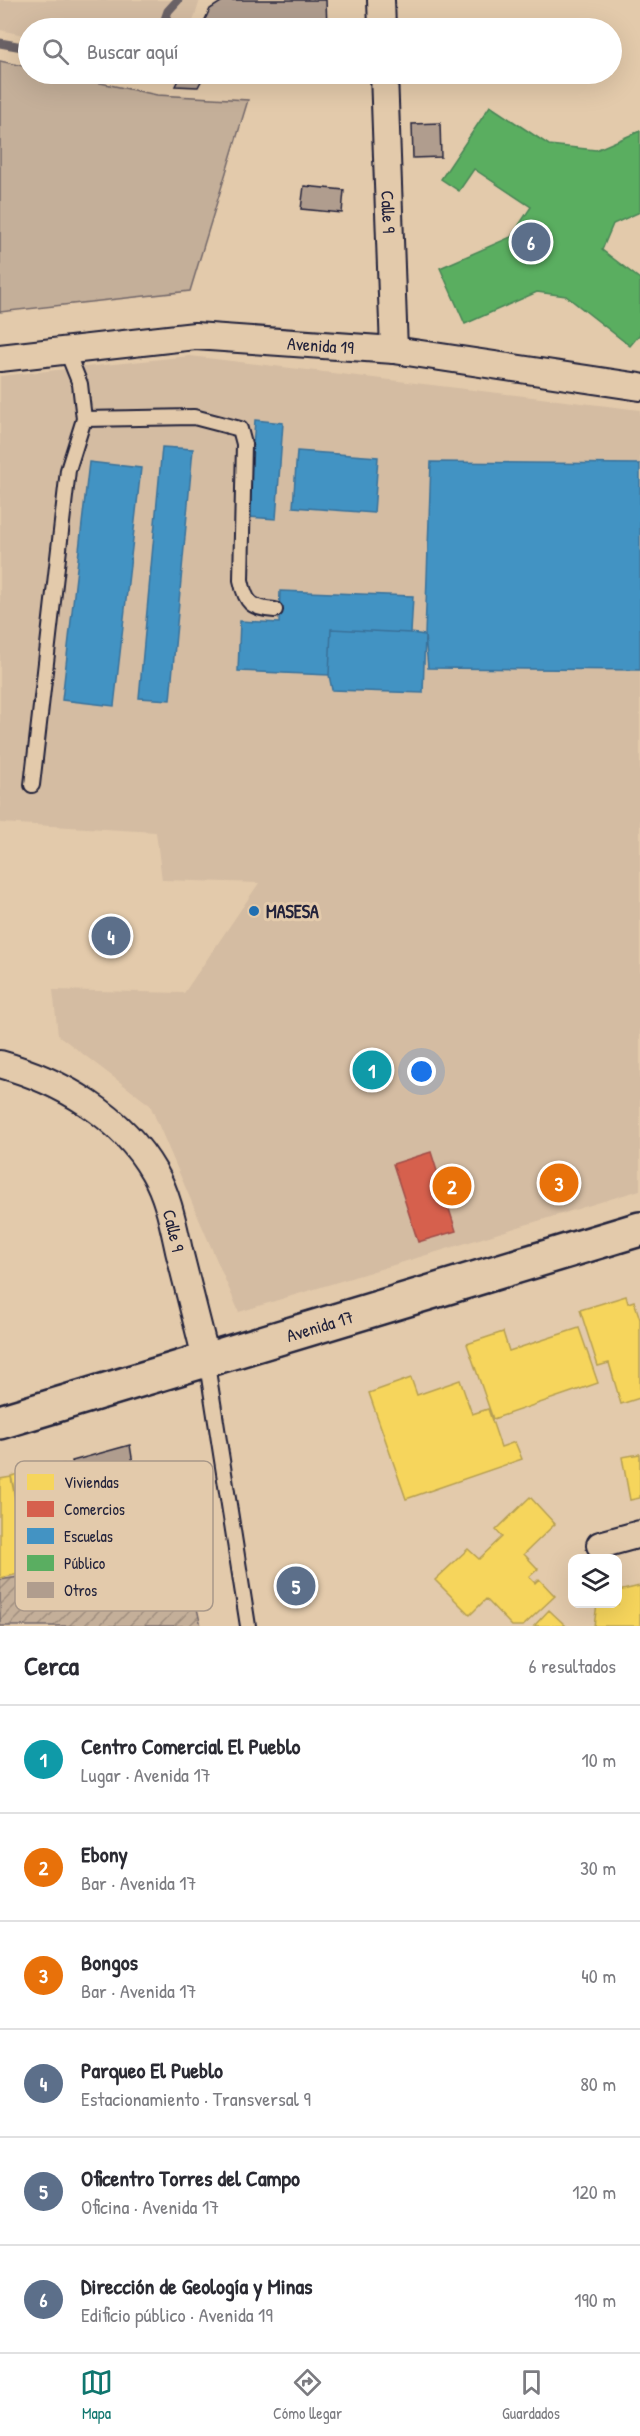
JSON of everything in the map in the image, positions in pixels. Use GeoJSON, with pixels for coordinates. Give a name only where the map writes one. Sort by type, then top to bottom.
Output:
{"type":"FeatureCollection","features":[{"type":"Feature","properties":{"kind":"main road","name":"Avenida 17"},"geometry":{"type":"LineString","coordinates":[[0,1422],[640,1229]]}},
{"type":"Feature","properties":{"kind":"street"},"geometry":{"type":"LineString","coordinates":[[381,0],[382,18]]}},
{"type":"Feature","properties":{"kind":"street","name":"Calle 9"},"geometry":{"type":"LineString","coordinates":[[384,84],[394,350]]}},
{"type":"Feature","properties":{"kind":"street","name":"Avenida 19"},"geometry":{"type":"LineString","coordinates":[[0,358],[195,336],[394,350],[640,387]]}},
{"type":"Feature","properties":{"kind":"street","name":"Calle 9"},"geometry":{"type":"LineString","coordinates":[[0,1064],[68,1090],[109,1118],[139,1150],[154,1173],[169,1207],[206,1358]]}},
{"type":"Feature","properties":{"kind":"street"},"geometry":{"type":"LineString","coordinates":[[600,1545],[640,1534]]}},
{"type":"Feature","properties":{"kind":"lane"},"geometry":{"type":"LineString","coordinates":[[32,785],[68,470],[84,419],[80,384],[66,350]]}},
{"type":"Feature","properties":{"kind":"lane"},"geometry":{"type":"LineString","coordinates":[[84,419],[195,417],[240,429],[244,444],[241,580],[244,597],[257,609],[275,610]]}},
{"type":"Feature","properties":{"kind":"lane"},"geometry":{"type":"LineString","coordinates":[[206,1358],[248,1626]]}},
{"type":"Feature","properties":{"kind":"shaded area"},"geometry":{"type":"Polygon","coordinates":[[[0,0],[200,0],[194,18],[18,18],[18,34],[0,30],[0,0]]]}},
{"type":"Feature","properties":{"kind":"shaded area"},"geometry":{"type":"Polygon","coordinates":[[[0,61],[18,65],[18,84],[105,84],[157,95],[248,100],[190,291],[0,312],[0,61]]]}},
{"type":"Feature","properties":{"kind":"shaded area"},"geometry":{"type":"Polygon","coordinates":[[[190,356],[640,410],[640,1190],[239,1312],[150,1105],[58,1035],[53,990],[184,993],[259,883],[162,880],[156,832],[0,823],[0,376],[190,356]]]}},
{"type":"Feature","properties":{"kind":"shaded area"},"geometry":{"type":"Polygon","coordinates":[[[15,1578],[15,1611],[198,1611],[201,1626],[0,1626],[0,1580],[15,1578]]]}},
{"type":"Feature","properties":{"kind":"building: Viviendas"},"geometry":{"type":"Polygon","coordinates":[[[626,1296],[628,1303],[634,1301],[640,1319],[640,1398],[621,1404],[609,1363],[598,1366],[580,1310],[626,1296]]]}},
{"type":"Feature","properties":{"kind":"building: Viviendas"},"geometry":{"type":"Polygon","coordinates":[[[579,1328],[598,1383],[493,1419],[467,1344],[503,1332],[509,1351],[579,1328]]]}},
{"type":"Feature","properties":{"kind":"building: Viviendas"},"geometry":{"type":"Polygon","coordinates":[[[411,1378],[417,1395],[460,1380],[472,1414],[488,1409],[501,1447],[515,1442],[522,1459],[406,1499],[369,1393],[411,1378]]]}},
{"type":"Feature","properties":{"kind":"building: Viviendas"},"geometry":{"type":"Polygon","coordinates":[[[640,1454],[640,1498],[630,1500],[622,1457],[640,1454]]]}},
{"type":"Feature","properties":{"kind":"building: Viviendas"},"geometry":{"type":"Polygon","coordinates":[[[15,1475],[15,1493],[11,1476],[15,1475]]]}},
{"type":"Feature","properties":{"kind":"building: Viviendas"},"geometry":{"type":"Polygon","coordinates":[[[11,1477],[15,1498],[15,1575],[0,1578],[0,1479],[11,1477]]]}},
{"type":"Feature","properties":{"kind":"building: Viviendas"},"geometry":{"type":"Polygon","coordinates":[[[530,1497],[555,1524],[524,1554],[538,1569],[529,1577],[535,1583],[539,1579],[555,1596],[523,1626],[512,1626],[486,1599],[470,1615],[435,1580],[468,1549],[479,1559],[502,1537],[496,1530],[530,1497]]]}},
{"type":"Feature","properties":{"kind":"building: Viviendas"},"geometry":{"type":"Polygon","coordinates":[[[640,1586],[640,1626],[594,1626],[596,1608],[622,1608],[622,1590],[640,1586]]]}},
{"type":"Feature","properties":{"kind":"building: Viviendas"},"geometry":{"type":"Polygon","coordinates":[[[549,1610],[566,1626],[534,1626],[549,1610]]]}},
{"type":"Feature","properties":{"kind":"building: Comercios"},"geometry":{"type":"Polygon","coordinates":[[[431,1152],[456,1231],[418,1242],[393,1164],[431,1152]]]}},
{"type":"Feature","properties":{"kind":"building: Escuelas"},"geometry":{"type":"Polygon","coordinates":[[[255,420],[283,423],[276,519],[248,517],[255,420]]]}},
{"type":"Feature","properties":{"kind":"building: Escuelas"},"geometry":{"type":"Polygon","coordinates":[[[162,447],[193,449],[170,700],[139,698],[162,447]]]}},
{"type":"Feature","properties":{"kind":"building: Escuelas"},"geometry":{"type":"Polygon","coordinates":[[[297,451],[378,457],[374,513],[293,507],[297,451]]]}},
{"type":"Feature","properties":{"kind":"building: Escuelas"},"geometry":{"type":"Polygon","coordinates":[[[89,462],[141,468],[114,706],[62,700],[89,462]]]}},
{"type":"Feature","properties":{"kind":"building: Escuelas"},"geometry":{"type":"Polygon","coordinates":[[[431,462],[640,464],[640,670],[428,668],[425,635],[431,462]]]}},
{"type":"Feature","properties":{"kind":"building: Escuelas"},"geometry":{"type":"Polygon","coordinates":[[[280,591],[413,596],[411,633],[331,629],[329,675],[238,671],[240,621],[279,623],[280,591]]]}},
{"type":"Feature","properties":{"kind":"building: Escuelas"},"geometry":{"type":"Polygon","coordinates":[[[331,629],[425,635],[423,693],[332,690],[329,675],[331,629]]]}},
{"type":"Feature","properties":{"kind":"building: Público"},"geometry":{"type":"Polygon","coordinates":[[[490,106],[549,145],[596,150],[640,131],[640,212],[613,224],[602,250],[640,279],[640,334],[630,346],[566,296],[537,292],[465,324],[440,268],[511,237],[531,207],[474,169],[459,191],[441,179],[490,106]]]}},
{"type":"Feature","properties":{"kind":"building: Otros"},"geometry":{"type":"Polygon","coordinates":[[[224,0],[326,0],[327,18],[206,18],[210,9],[224,0]]]}},
{"type":"Feature","properties":{"kind":"building: Otros"},"geometry":{"type":"Polygon","coordinates":[[[176,84],[200,84],[198,87],[175,86],[176,84]]]}},
{"type":"Feature","properties":{"kind":"building: Otros"},"geometry":{"type":"Polygon","coordinates":[[[440,123],[441,157],[413,158],[412,124],[440,123]]]}},
{"type":"Feature","properties":{"kind":"building: Otros"},"geometry":{"type":"Polygon","coordinates":[[[304,186],[344,190],[342,213],[301,209],[304,186]]]}},
{"type":"Feature","properties":{"kind":"building: Otros"},"geometry":{"type":"Polygon","coordinates":[[[130,1445],[133,1461],[72,1461],[130,1445]]]}},
{"type":"Feature","properties":{"kind":"waterway"},"geometry":{"type":"LineString","coordinates":[[166,18],[168,11],[178,0]]}},
{"type":"Feature","properties":{"kind":"waterway"},"geometry":{"type":"LineString","coordinates":[[0,43],[18,46]]}},
{"type":"Feature","properties":{"kind":"place","name":"Dirección de Geología y Minas"},"geometry":{"type":"Point","coordinates":[531,242]}},
{"type":"Feature","properties":{"kind":"place","name":"MASESA"},"geometry":{"type":"Point","coordinates":[254,911]}},
{"type":"Feature","properties":{"kind":"place","name":"Parqueo El Pueblo"},"geometry":{"type":"Point","coordinates":[111,936]}},
{"type":"Feature","properties":{"kind":"place","name":"Centro Comercial El Pueblo"},"geometry":{"type":"Point","coordinates":[372,1070]}},
{"type":"Feature","properties":{"kind":"place","name":"Bongos"},"geometry":{"type":"Point","coordinates":[559,1183]}},
{"type":"Feature","properties":{"kind":"place","name":"Ebony"},"geometry":{"type":"Point","coordinates":[452,1186]}},
{"type":"Feature","properties":{"kind":"place","name":"Oficentro Torres del Campo"},"geometry":{"type":"Point","coordinates":[296,1586]}}]}
